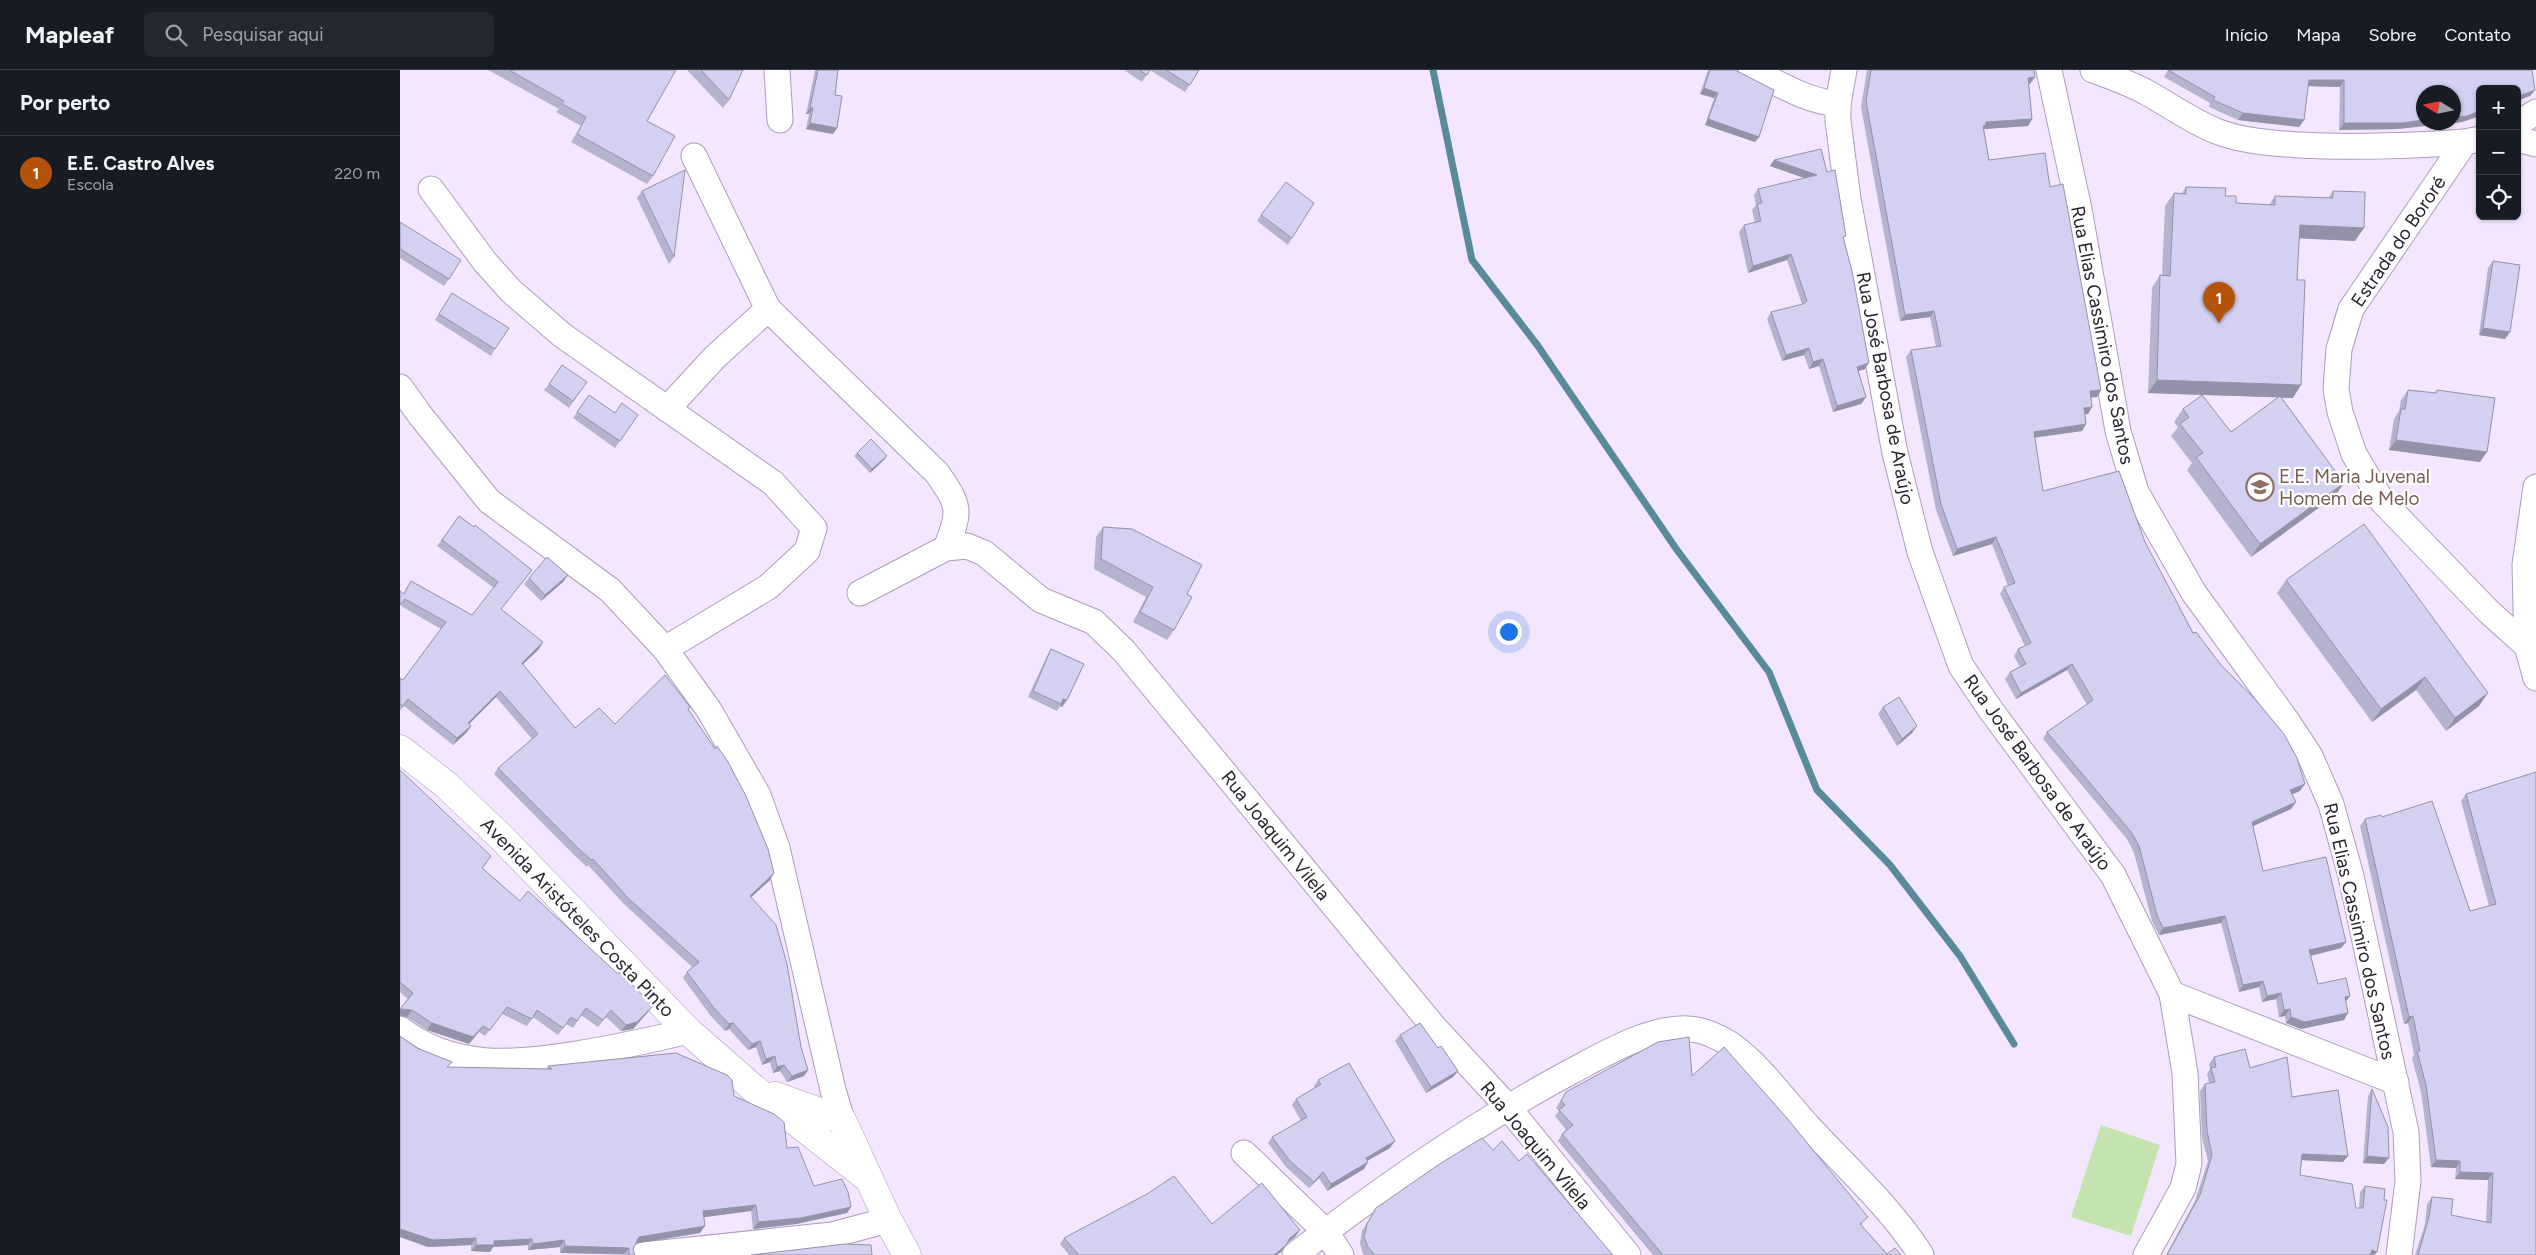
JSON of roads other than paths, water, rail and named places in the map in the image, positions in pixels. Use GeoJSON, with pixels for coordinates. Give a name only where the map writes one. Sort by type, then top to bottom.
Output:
{"type":"FeatureCollection","features":[{"type":"Feature","properties":{"kind":"main road","name":"Avenida Aristóteles Costa Pinto"},"geometry":{"type":"LineString","coordinates":[[400,749],[445,784],[496,832],[688,1031],[753,1088],[869,1179]]}},
{"type":"Feature","properties":{"kind":"main road","name":"Avenida Aristóteles Costa Pinto"},"geometry":{"type":"LineString","coordinates":[[753,1088],[842,1120]]}},
{"type":"Feature","properties":{"kind":"main road"},"geometry":{"type":"LineString","coordinates":[[842,1120],[888,1220],[907,1255]]}},
{"type":"Feature","properties":{"kind":"street"},"geometry":{"type":"LineString","coordinates":[[777,70],[780,120]]}},
{"type":"Feature","properties":{"kind":"street"},"geometry":{"type":"LineString","coordinates":[[1751,70],[1804,96],[1821,102],[1838,104]]}},
{"type":"Feature","properties":{"kind":"street","name":"Rua José Barbosa de Araújo"},"geometry":{"type":"LineString","coordinates":[[1844,70],[1838,104],[1840,146],[1848,199],[1896,453],[1920,552],[1961,666],[2004,729],[2112,875],[2172,994],[2185,1073],[2189,1164],[2183,1188],[2146,1255]]}},
{"type":"Feature","properties":{"kind":"street","name":"Rua Elias Cassimiro dos Santos"},"geometry":{"type":"LineString","coordinates":[[2049,70],[2079,209],[2118,431],[2136,492],[2194,593],[2288,721],[2320,775],[2331,804],[2351,876],[2406,1132],[2408,1181],[2399,1255]]}},
{"type":"Feature","properties":{"kind":"street"},"geometry":{"type":"LineString","coordinates":[[2093,70],[2136,87],[2199,124],[2235,137],[2263,142],[2374,147],[2472,140]]}},
{"type":"Feature","properties":{"kind":"street"},"geometry":{"type":"LineString","coordinates":[[2521,121],[2536,112]]}},
{"type":"Feature","properties":{"kind":"street","name":"Estrada do Bororé"},"geometry":{"type":"LineString","coordinates":[[2472,140],[2352,309],[2339,349],[2336,388],[2340,412],[2354,454],[2382,500],[2488,611],[2527,646]]}},
{"type":"Feature","properties":{"kind":"street"},"geometry":{"type":"LineString","coordinates":[[2521,140],[2536,144]]}},
{"type":"Feature","properties":{"kind":"street"},"geometry":{"type":"LineString","coordinates":[[694,156],[768,308],[937,473],[953,496],[957,521],[946,548]]}},
{"type":"Feature","properties":{"kind":"street"},"geometry":{"type":"LineString","coordinates":[[431,189],[485,262],[511,291],[562,335],[773,483],[814,528],[807,551],[768,587],[665,649]]}},
{"type":"Feature","properties":{"kind":"street"},"geometry":{"type":"LineString","coordinates":[[667,409],[715,357],[768,308]]}},
{"type":"Feature","properties":{"kind":"street"},"geometry":{"type":"LineString","coordinates":[[400,387],[489,501],[610,590],[665,649],[708,710],[758,796],[777,848],[833,1090],[842,1120]]}},
{"type":"Feature","properties":{"kind":"street"},"geometry":{"type":"LineString","coordinates":[[2536,487],[2525,565],[2527,646],[2536,678]]}},
{"type":"Feature","properties":{"kind":"street","name":"Rua Joaquim Vilela"},"geometry":{"type":"LineString","coordinates":[[860,594],[946,548],[967,546],[984,553],[1041,600],[1094,622],[1110,636],[1150,681],[1434,1027],[1506,1106],[1628,1255]]}},
{"type":"Feature","properties":{"kind":"street"},"geometry":{"type":"LineString","coordinates":[[2172,994],[2396,1082]]}},
{"type":"Feature","properties":{"kind":"street"},"geometry":{"type":"LineString","coordinates":[[1296,1255],[1417,1165],[1506,1106],[1588,1063],[1662,1030],[1678,1028],[1698,1030],[1715,1036],[1731,1045],[1759,1072],[1887,1212],[1921,1255]]}},
{"type":"Feature","properties":{"kind":"street"},"geometry":{"type":"LineString","coordinates":[[400,1030],[425,1046],[438,1051],[477,1061],[497,1063],[531,1061],[630,1046],[688,1031]]}},
{"type":"Feature","properties":{"kind":"street"},"geometry":{"type":"LineString","coordinates":[[1244,1154],[1326,1232],[1341,1255]]}},
{"type":"Feature","properties":{"kind":"street"},"geometry":{"type":"LineString","coordinates":[[643,1255],[832,1235],[888,1220]]}},
{"type":"Feature","properties":{"kind":"waterway"},"geometry":{"type":"LineString","coordinates":[[1433,70],[1472,260],[1538,346],[1677,550],[1769,672],[1817,790],[1890,865],[1960,956],[2014,1044]]}},
{"type":"Feature","properties":{"kind":"place","name":"E.E. Castro Alves"},"geometry":{"type":"Point","coordinates":[2219,323]}},
{"type":"Feature","properties":{"kind":"place","name":"E.E. Maria Juvenal Homem de Melo"},"geometry":{"type":"Point","coordinates":[2260,487]}}]}
